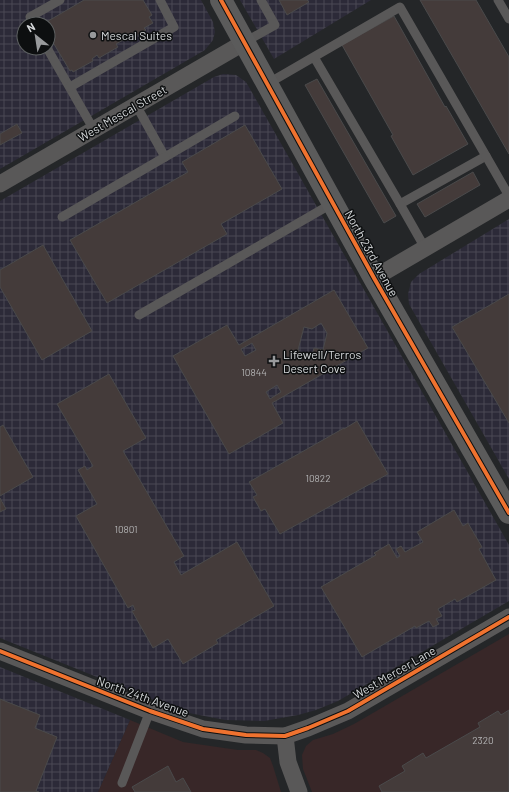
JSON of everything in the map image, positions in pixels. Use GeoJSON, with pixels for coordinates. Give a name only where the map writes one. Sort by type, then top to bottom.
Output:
{"type":"FeatureCollection","features":[{"type":"Feature","properties":{"kind":"street","name":"North 23rd Avenue"},"geometry":{"type":"LineString","coordinates":[[221,0],[374,278],[509,513]]}},
{"type":"Feature","properties":{"kind":"street","name":"West Mescal Street"},"geometry":{"type":"LineString","coordinates":[[0,184],[244,42]]}},
{"type":"Feature","properties":{"kind":"street"},"geometry":{"type":"LineString","coordinates":[[374,278],[509,197]]}},
{"type":"Feature","properties":{"kind":"street","name":"West Mercer Lane"},"geometry":{"type":"LineString","coordinates":[[285,736],[308,728],[348,710],[509,617]]}},
{"type":"Feature","properties":{"kind":"street","name":"North 24th Avenue"},"geometry":{"type":"LineString","coordinates":[[0,651],[150,711],[203,729],[246,735],[285,736]]}},
{"type":"Feature","properties":{"kind":"street"},"geometry":{"type":"LineString","coordinates":[[285,736],[288,762],[299,792]]}},
{"type":"Feature","properties":{"kind":"lane"},"geometry":{"type":"LineString","coordinates":[[32,16],[60,0]]}},
{"type":"Feature","properties":{"kind":"lane"},"geometry":{"type":"LineString","coordinates":[[70,87],[174,27],[160,0]]}},
{"type":"Feature","properties":{"kind":"lane"},"geometry":{"type":"LineString","coordinates":[[244,42],[275,25],[261,0]]}},
{"type":"Feature","properties":{"kind":"lane"},"geometry":{"type":"LineString","coordinates":[[498,0],[509,19]]}},
{"type":"Feature","properties":{"kind":"lane"},"geometry":{"type":"LineString","coordinates":[[268,84],[400,7],[509,197]]}},
{"type":"Feature","properties":{"kind":"lane"},"geometry":{"type":"LineString","coordinates":[[52,56],[94,130]]}},
{"type":"Feature","properties":{"kind":"lane"},"geometry":{"type":"LineString","coordinates":[[314,57],[425,248]]}},
{"type":"Feature","properties":{"kind":"lane"},"geometry":{"type":"LineString","coordinates":[[136,105],[164,157]]}},
{"type":"Feature","properties":{"kind":"lane"},"geometry":{"type":"LineString","coordinates":[[62,218],[235,116]]}},
{"type":"Feature","properties":{"kind":"lane"},"geometry":{"type":"LineString","coordinates":[[400,204],[486,156]]}},
{"type":"Feature","properties":{"kind":"lane"},"geometry":{"type":"LineString","coordinates":[[139,315],[333,203]]}},
{"type":"Feature","properties":{"kind":"lane"},"geometry":{"type":"LineString","coordinates":[[122,783],[150,711]]}},
{"type":"Feature","properties":{"kind":"shaded area"},"geometry":{"type":"Polygon","coordinates":[[[0,0],[201,0],[213,22],[215,32],[213,40],[205,50],[0,169],[0,0]]]}},
{"type":"Feature","properties":{"kind":"shaded area"},"geometry":{"type":"Polygon","coordinates":[[[240,0],[371,0],[274,59],[240,0]]]}},
{"type":"Feature","properties":{"kind":"shaded area"},"geometry":{"type":"Polygon","coordinates":[[[223,74],[236,75],[246,82],[509,545],[509,601],[338,701],[316,710],[298,715],[264,721],[225,720],[184,712],[0,638],[0,201],[214,77],[223,74]]]}},
{"type":"Feature","properties":{"kind":"shaded area"},"geometry":{"type":"Polygon","coordinates":[[[509,219],[509,479],[409,304],[408,294],[411,282],[419,274],[509,219]]]}},
{"type":"Feature","properties":{"kind":"shaded area"},"geometry":{"type":"Polygon","coordinates":[[[509,634],[509,792],[312,792],[303,769],[302,755],[306,746],[313,740],[333,734],[354,724],[509,634]]]}},
{"type":"Feature","properties":{"kind":"shaded area"},"geometry":{"type":"Polygon","coordinates":[[[0,667],[130,720],[98,792],[0,792],[0,667]]]}},
{"type":"Feature","properties":{"kind":"shaded area"},"geometry":{"type":"Polygon","coordinates":[[[130,720],[183,742],[238,750],[256,750],[263,753],[270,758],[281,792],[98,792],[130,720]]]}},
{"type":"Feature","properties":{"kind":"building","name":"Mescal Suites"},"geometry":{"type":"Polygon","coordinates":[[[84,0],[143,0],[152,15],[149,17],[153,23],[144,28],[146,30],[131,39],[130,36],[116,44],[118,47],[99,58],[97,55],[92,59],[93,61],[73,72],[72,70],[70,71],[56,47],[56,16],[84,0]]]}},
{"type":"Feature","properties":{"kind":"building"},"geometry":{"type":"Polygon","coordinates":[[[279,0],[307,0],[309,2],[287,15],[279,0]]]}},
{"type":"Feature","properties":{"kind":"building"},"geometry":{"type":"Polygon","coordinates":[[[420,0],[476,0],[509,57],[509,154],[420,0]]]}},
{"type":"Feature","properties":{"kind":"building"},"geometry":{"type":"Polygon","coordinates":[[[394,16],[445,107],[446,106],[468,144],[413,175],[391,136],[393,135],[342,45],[394,16]]]}},
{"type":"Feature","properties":{"kind":"building"},"geometry":{"type":"Polygon","coordinates":[[[317,79],[396,216],[384,223],[305,85],[317,79]]]}},
{"type":"Feature","properties":{"kind":"building"},"geometry":{"type":"Polygon","coordinates":[[[17,124],[22,133],[0,145],[0,134],[17,124]]]}},
{"type":"Feature","properties":{"kind":"building"},"geometry":{"type":"Polygon","coordinates":[[[245,125],[282,189],[221,224],[227,234],[107,303],[70,240],[188,172],[182,162],[245,125]]]}},
{"type":"Feature","properties":{"kind":"building"},"geometry":{"type":"Polygon","coordinates":[[[473,172],[480,185],[425,217],[417,204],[473,172]]]}},
{"type":"Feature","properties":{"kind":"building"},"geometry":{"type":"Polygon","coordinates":[[[43,245],[92,331],[42,360],[0,287],[0,270],[43,245]]]}},
{"type":"Feature","properties":{"kind":"building"},"geometry":{"type":"Polygon","coordinates":[[[334,290],[368,348],[272,403],[283,423],[229,454],[173,356],[227,325],[239,345],[334,290]],[[321,323],[312,329],[304,327],[298,350],[299,354],[308,356],[307,359],[311,360],[314,348],[323,350],[327,333],[321,323]],[[252,343],[241,349],[245,356],[256,350],[252,343]],[[277,385],[266,392],[270,399],[281,392],[277,385]]]}},
{"type":"Feature","properties":{"kind":"building"},"geometry":{"type":"Polygon","coordinates":[[[509,294],[509,423],[452,327],[509,294]]]}},
{"type":"Feature","properties":{"kind":"building"},"geometry":{"type":"Polygon","coordinates":[[[109,374],[146,438],[123,451],[184,556],[174,562],[181,575],[237,542],[274,606],[216,640],[218,643],[183,664],[168,639],[153,648],[132,611],[135,610],[133,605],[128,608],[76,516],[97,504],[78,470],[85,466],[87,470],[93,466],[57,404],[109,374]]]}},
{"type":"Feature","properties":{"kind":"building"},"geometry":{"type":"Polygon","coordinates":[[[357,421],[388,474],[280,534],[265,509],[261,511],[253,497],[257,495],[249,482],[357,421]]]}},
{"type":"Feature","properties":{"kind":"building"},"geometry":{"type":"Polygon","coordinates":[[[3,425],[33,477],[0,496],[0,427],[3,425]]]}},
{"type":"Feature","properties":{"kind":"building"},"geometry":{"type":"Polygon","coordinates":[[[0,498],[6,509],[0,512],[0,498]]]}},
{"type":"Feature","properties":{"kind":"building"},"geometry":{"type":"Polygon","coordinates":[[[454,510],[463,526],[468,523],[482,547],[479,549],[496,580],[457,602],[455,599],[438,609],[442,616],[436,619],[439,624],[433,627],[429,621],[416,628],[415,626],[362,657],[321,587],[376,555],[374,553],[389,544],[397,558],[400,556],[396,549],[401,546],[405,552],[423,542],[417,532],[454,510]]]}},
{"type":"Feature","properties":{"kind":"building"},"geometry":{"type":"Polygon","coordinates":[[[0,699],[40,715],[35,728],[57,737],[36,791],[39,792],[0,792],[0,699]]]}},
{"type":"Feature","properties":{"kind":"building"},"geometry":{"type":"Polygon","coordinates":[[[509,710],[509,792],[382,792],[379,786],[405,771],[402,766],[423,753],[426,758],[480,727],[478,723],[498,711],[501,715],[509,710]]]}},
{"type":"Feature","properties":{"kind":"building"},"geometry":{"type":"Polygon","coordinates":[[[168,766],[176,782],[183,778],[191,792],[135,792],[132,787],[168,766]]]}},
{"type":"Feature","properties":{"kind":"cycle path"},"geometry":{"type":"LineString","coordinates":[[221,0],[374,278],[509,513]]}},
{"type":"Feature","properties":{"kind":"cycle path"},"geometry":{"type":"LineString","coordinates":[[0,651],[150,711],[203,729],[246,735],[285,736],[348,711],[509,617]]}},
{"type":"Feature","properties":{"kind":"place","name":"Mescal Suites"},"geometry":{"type":"Point","coordinates":[93,35]}},
{"type":"Feature","properties":{"kind":"place","name":"Lifewell/Terros Desert Cove"},"geometry":{"type":"Point","coordinates":[274,361]}}]}
